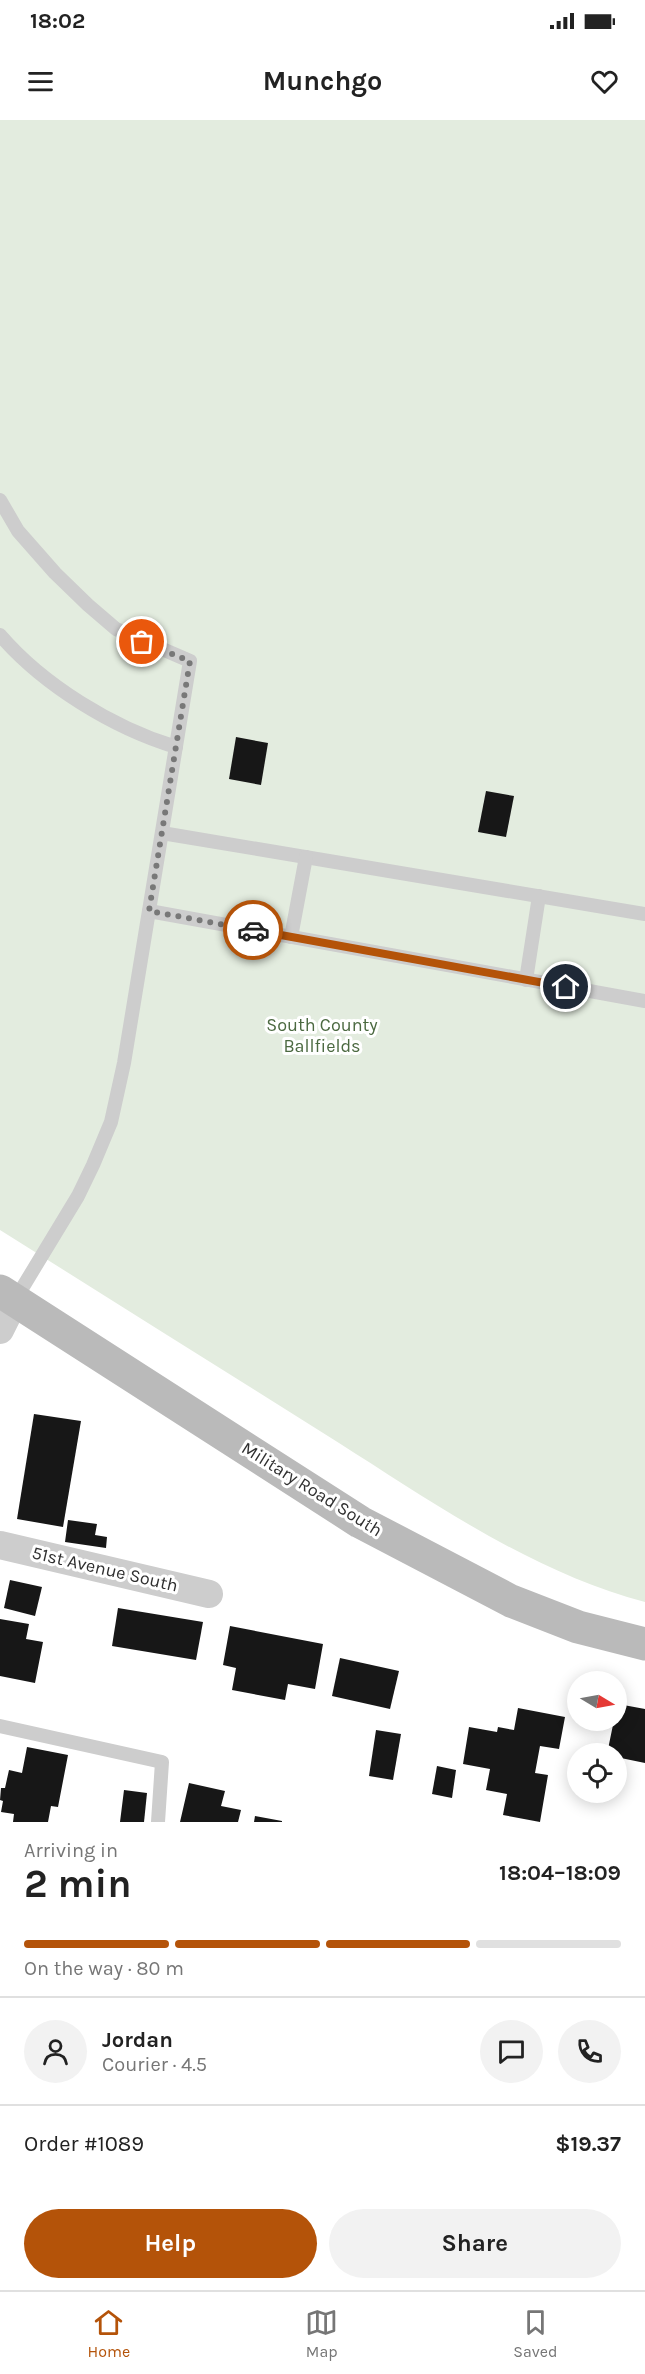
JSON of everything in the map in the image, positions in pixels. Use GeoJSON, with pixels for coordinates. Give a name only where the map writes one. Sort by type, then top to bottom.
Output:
{"type":"FeatureCollection","features":[{"type":"Feature","properties":{"kind":"main road","name":"Military Road South"},"geometry":{"type":"LineString","coordinates":[[8,1296],[360,1522],[459,1576],[511,1601],[578,1627],[645,1644]]}},
{"type":"Feature","properties":{"kind":"street"},"geometry":{"type":"LineString","coordinates":[[0,1330],[8,1296]]}},
{"type":"Feature","properties":{"kind":"street","name":"51st Avenue South"},"geometry":{"type":"LineString","coordinates":[[0,1545],[209,1594]]}},
{"type":"Feature","properties":{"kind":"lane"},"geometry":{"type":"LineString","coordinates":[[0,500],[4,518],[55,573],[116,629],[190,661],[124,1063],[111,1122],[78,1196],[8,1296]]}},
{"type":"Feature","properties":{"kind":"lane"},"geometry":{"type":"LineString","coordinates":[[0,635],[37,670],[119,726],[176,747]]}},
{"type":"Feature","properties":{"kind":"lane"},"geometry":{"type":"LineString","coordinates":[[162,833],[645,914]]}},
{"type":"Feature","properties":{"kind":"lane"},"geometry":{"type":"LineString","coordinates":[[291,937],[306,857]]}},
{"type":"Feature","properties":{"kind":"lane"},"geometry":{"type":"LineString","coordinates":[[526,980],[539,896]]}},
{"type":"Feature","properties":{"kind":"lane"},"geometry":{"type":"LineString","coordinates":[[149,911],[645,1001]]}},
{"type":"Feature","properties":{"kind":"lane"},"geometry":{"type":"LineString","coordinates":[[0,1726],[162,1762],[158,1822]]}},
{"type":"Feature","properties":{"kind":"green space","name":"South County Ballfields"},"geometry":{"type":"Polygon","coordinates":[[[0,120],[645,120],[645,1602],[564,1574],[486,1534],[412,1490],[0,1230],[0,120]]]}},
{"type":"Feature","properties":{"kind":"building"},"geometry":{"type":"Polygon","coordinates":[[[236,737],[268,743],[261,785],[229,779],[236,737]]]}},
{"type":"Feature","properties":{"kind":"building"},"geometry":{"type":"Polygon","coordinates":[[[486,791],[514,796],[506,837],[478,832],[486,791]]]}},
{"type":"Feature","properties":{"kind":"building"},"geometry":{"type":"Polygon","coordinates":[[[34,1414],[81,1421],[63,1527],[17,1519],[34,1414]]]}},
{"type":"Feature","properties":{"kind":"building"},"geometry":{"type":"Polygon","coordinates":[[[68,1520],[97,1524],[95,1535],[107,1537],[106,1548],[65,1542],[68,1520]]]}},
{"type":"Feature","properties":{"kind":"building"},"geometry":{"type":"Polygon","coordinates":[[[10,1580],[42,1587],[35,1616],[4,1608],[10,1580]]]}},
{"type":"Feature","properties":{"kind":"building"},"geometry":{"type":"Polygon","coordinates":[[[118,1608],[203,1622],[196,1660],[112,1646],[118,1608]]]}},
{"type":"Feature","properties":{"kind":"building"},"geometry":{"type":"Polygon","coordinates":[[[0,1619],[29,1624],[26,1639],[43,1642],[35,1683],[0,1676],[0,1619]]]}},
{"type":"Feature","properties":{"kind":"building"},"geometry":{"type":"Polygon","coordinates":[[[230,1626],[323,1644],[315,1689],[288,1684],[285,1700],[232,1690],[236,1668],[223,1665],[230,1626]]]}},
{"type":"Feature","properties":{"kind":"building"},"geometry":{"type":"Polygon","coordinates":[[[340,1658],[399,1671],[390,1709],[332,1696],[340,1658]]]}},
{"type":"Feature","properties":{"kind":"building"},"geometry":{"type":"Polygon","coordinates":[[[627,1706],[645,1709],[645,1763],[627,1759],[627,1743],[609,1743],[612,1731],[627,1731],[627,1706]]]}},
{"type":"Feature","properties":{"kind":"building"},"geometry":{"type":"Polygon","coordinates":[[[518,1708],[565,1717],[559,1749],[540,1746],[535,1773],[548,1775],[540,1822],[503,1815],[507,1794],[486,1790],[490,1769],[463,1764],[469,1727],[497,1732],[498,1727],[514,1730],[518,1708]]]}},
{"type":"Feature","properties":{"kind":"building"},"geometry":{"type":"Polygon","coordinates":[[[376,1730],[401,1734],[393,1780],[369,1776],[376,1730]]]}},
{"type":"Feature","properties":{"kind":"building"},"geometry":{"type":"Polygon","coordinates":[[[27,1747],[68,1755],[58,1807],[51,1806],[48,1822],[13,1822],[14,1814],[1,1812],[3,1801],[0,1800],[1,1788],[5,1788],[9,1770],[22,1773],[27,1747]]]}},
{"type":"Feature","properties":{"kind":"building"},"geometry":{"type":"Polygon","coordinates":[[[437,1766],[456,1770],[452,1798],[432,1794],[437,1766]]]}},
{"type":"Feature","properties":{"kind":"building"},"geometry":{"type":"Polygon","coordinates":[[[189,1783],[225,1791],[221,1806],[241,1810],[238,1822],[180,1822],[189,1783]]]}},
{"type":"Feature","properties":{"kind":"building"},"geometry":{"type":"Polygon","coordinates":[[[124,1790],[147,1793],[144,1822],[120,1822],[124,1790]]]}},
{"type":"Feature","properties":{"kind":"building"},"geometry":{"type":"Polygon","coordinates":[[[255,1816],[282,1821],[282,1822],[254,1822],[255,1816]]]}},
{"type":"Feature","properties":{"kind":"way so far"},"geometry":{"type":"LineString","coordinates":[[142,642],[190,661],[149,911],[253,930]]}},
{"type":"Feature","properties":{"kind":"route"},"geometry":{"type":"LineString","coordinates":[[253,930],[566,987]]}}]}
